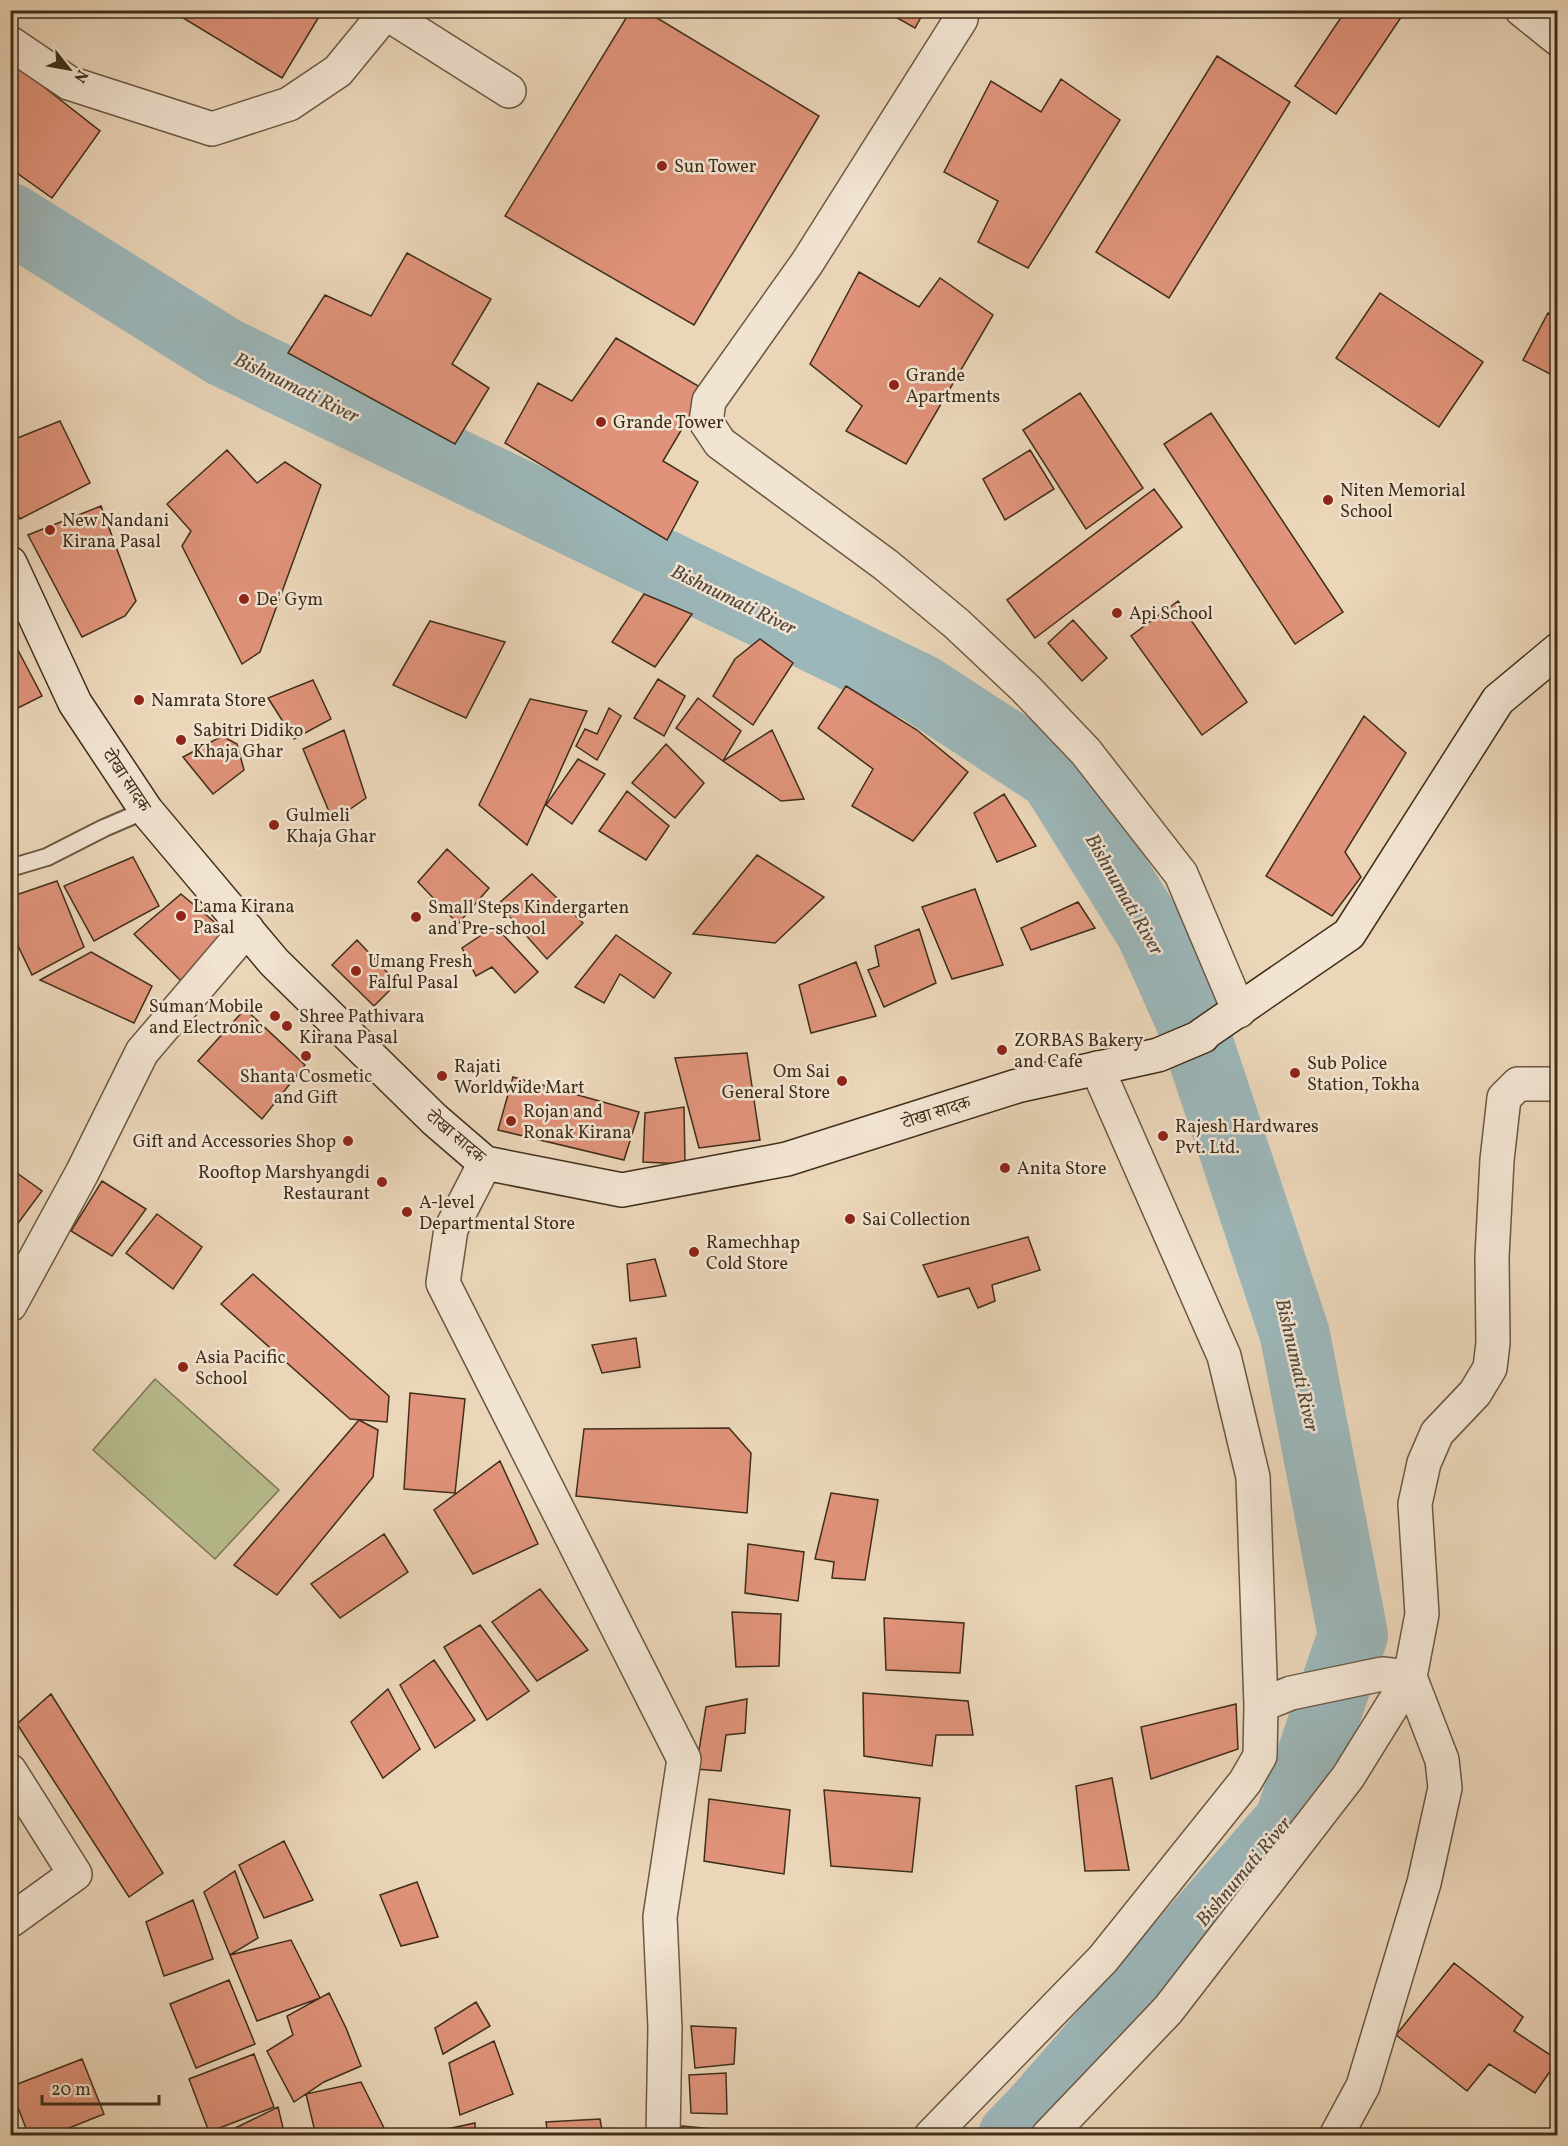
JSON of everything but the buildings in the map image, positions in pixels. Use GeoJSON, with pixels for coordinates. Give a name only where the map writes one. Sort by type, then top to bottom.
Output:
{"type":"FeatureCollection","features":[{"type":"Feature","properties":{"kind":"street"},"geometry":{"type":"LineString","coordinates":[[1522,10],[1557,39]]}},
{"type":"Feature","properties":{"kind":"street"},"geometry":{"type":"LineString","coordinates":[[10,43],[69,83],[212,129],[289,104],[338,71],[387,12],[509,91]]}},
{"type":"Feature","properties":{"kind":"street"},"geometry":{"type":"LineString","coordinates":[[961,19],[807,262],[709,401],[706,422],[720,442],[886,565],[957,624],[1026,689],[1086,752],[1181,874],[1239,1011]]}},
{"type":"Feature","properties":{"kind":"street","name":"टोखा सादक"},"geometry":{"type":"LineString","coordinates":[[10,563],[75,703],[146,810],[274,962],[434,1119],[485,1163],[622,1190],[787,1159],[1017,1086],[1158,1055],[1203,1036],[1349,934],[1498,700],[1557,650]]}},
{"type":"Feature","properties":{"kind":"street"},"geometry":{"type":"LineString","coordinates":[[10,1305],[82,1173],[142,1052],[247,928]]}},
{"type":"Feature","properties":{"kind":"street"},"geometry":{"type":"LineString","coordinates":[[931,2136],[1103,1959],[1245,1782],[1260,1756],[1253,1477],[1224,1356],[1097,1068]]}},
{"type":"Feature","properties":{"kind":"street"},"geometry":{"type":"LineString","coordinates":[[1048,2136],[1168,2010],[1348,1777],[1422,1614],[1415,1504],[1424,1462],[1437,1433],[1475,1393],[1490,1368],[1493,1343],[1492,1257],[1497,1160],[1504,1098],[1518,1084],[1557,1083]]}},
{"type":"Feature","properties":{"kind":"street"},"geometry":{"type":"LineString","coordinates":[[485,1163],[451,1229],[443,1283],[684,1759],[660,1917],[665,2028],[663,2136]]}},
{"type":"Feature","properties":{"kind":"street"},"geometry":{"type":"LineString","coordinates":[[1260,1705],[1292,1693],[1396,1675]]}},
{"type":"Feature","properties":{"kind":"street"},"geometry":{"type":"LineString","coordinates":[[1336,2136],[1363,2085],[1425,1883],[1445,1788],[1442,1760],[1396,1675]]}},
{"type":"Feature","properties":{"kind":"street"},"geometry":{"type":"LineString","coordinates":[[10,1771],[75,1874],[10,1921]]}},
{"type":"Feature","properties":{"kind":"lane"},"geometry":{"type":"LineString","coordinates":[[10,868],[47,857],[146,810]]}},
{"type":"Feature","properties":{"kind":"green space"},"geometry":{"type":"Polygon","coordinates":[[[155,1379],[279,1490],[215,1559],[93,1450],[155,1379]]]}},
{"type":"Feature","properties":{"kind":"waterway","name":"Bishnumati River"},"geometry":{"type":"LineString","coordinates":[[10,218],[224,352],[921,689],[1054,776],[1151,932],[1192,1024],[1295,1335],[1353,1635],[1289,1822],[1013,2136]]}},
{"type":"Feature","properties":{"kind":"place","name":"Sun Tower"},"geometry":{"type":"Point","coordinates":[662,166]}},
{"type":"Feature","properties":{"kind":"place","name":"Grande Apartments"},"geometry":{"type":"Point","coordinates":[894,385]}},
{"type":"Feature","properties":{"kind":"place","name":"Grande Tower"},"geometry":{"type":"Point","coordinates":[601,422]}},
{"type":"Feature","properties":{"kind":"place","name":"Niten Memorial School"},"geometry":{"type":"Point","coordinates":[1328,500]}},
{"type":"Feature","properties":{"kind":"place","name":"New Nandani Kirana Pasal"},"geometry":{"type":"Point","coordinates":[50,530]}},
{"type":"Feature","properties":{"kind":"place","name":"De' Gym"},"geometry":{"type":"Point","coordinates":[244,599]}},
{"type":"Feature","properties":{"kind":"place","name":"Api School"},"geometry":{"type":"Point","coordinates":[1117,613]}},
{"type":"Feature","properties":{"kind":"place","name":"Namrata Store"},"geometry":{"type":"Point","coordinates":[139,700]}},
{"type":"Feature","properties":{"kind":"place","name":"Sabitri Didiko Khaja Ghar"},"geometry":{"type":"Point","coordinates":[181,740]}},
{"type":"Feature","properties":{"kind":"place","name":"Gulmeli Khaja Ghar"},"geometry":{"type":"Point","coordinates":[274,825]}},
{"type":"Feature","properties":{"kind":"place","name":"Lama Kirana Pasal"},"geometry":{"type":"Point","coordinates":[181,916]}},
{"type":"Feature","properties":{"kind":"place","name":"Small Steps Kindergarten and Pre-school"},"geometry":{"type":"Point","coordinates":[416,917]}},
{"type":"Feature","properties":{"kind":"place","name":"Umang Fresh Falful Pasal"},"geometry":{"type":"Point","coordinates":[356,971]}},
{"type":"Feature","properties":{"kind":"place","name":"Suman Mobile and Electronic"},"geometry":{"type":"Point","coordinates":[275,1016]}},
{"type":"Feature","properties":{"kind":"place","name":"Shree Pathivara Kirana Pasal"},"geometry":{"type":"Point","coordinates":[287,1026]}},
{"type":"Feature","properties":{"kind":"place","name":"ZORBAS Bakery and Cafe"},"geometry":{"type":"Point","coordinates":[1002,1050]}},
{"type":"Feature","properties":{"kind":"place","name":"Shanta Cosmetic and Gift"},"geometry":{"type":"Point","coordinates":[306,1056]}},
{"type":"Feature","properties":{"kind":"place","name":"Sub Police Station, Tokha"},"geometry":{"type":"Point","coordinates":[1295,1073]}},
{"type":"Feature","properties":{"kind":"place","name":"Rajati Worldwide Mart"},"geometry":{"type":"Point","coordinates":[442,1076]}},
{"type":"Feature","properties":{"kind":"place","name":"Om Sai General Store"},"geometry":{"type":"Point","coordinates":[842,1081]}},
{"type":"Feature","properties":{"kind":"place","name":"Rojan and Ronak Kirana"},"geometry":{"type":"Point","coordinates":[511,1121]}},
{"type":"Feature","properties":{"kind":"place","name":"Rajesh Hardwares Pvt. Ltd."},"geometry":{"type":"Point","coordinates":[1163,1136]}},
{"type":"Feature","properties":{"kind":"place","name":"Gift and Accessories Shop"},"geometry":{"type":"Point","coordinates":[348,1141]}},
{"type":"Feature","properties":{"kind":"place","name":"Anita Store"},"geometry":{"type":"Point","coordinates":[1005,1168]}},
{"type":"Feature","properties":{"kind":"place","name":"Rooftop Marshyangdi Restaurant"},"geometry":{"type":"Point","coordinates":[382,1182]}},
{"type":"Feature","properties":{"kind":"place","name":"A-level Departmental Store"},"geometry":{"type":"Point","coordinates":[407,1212]}},
{"type":"Feature","properties":{"kind":"place","name":"Sai Collection"},"geometry":{"type":"Point","coordinates":[850,1219]}},
{"type":"Feature","properties":{"kind":"place","name":"Ramechhap Cold Store"},"geometry":{"type":"Point","coordinates":[694,1252]}},
{"type":"Feature","properties":{"kind":"place","name":"Asia Pacific School"},"geometry":{"type":"Point","coordinates":[183,1367]}}]}
